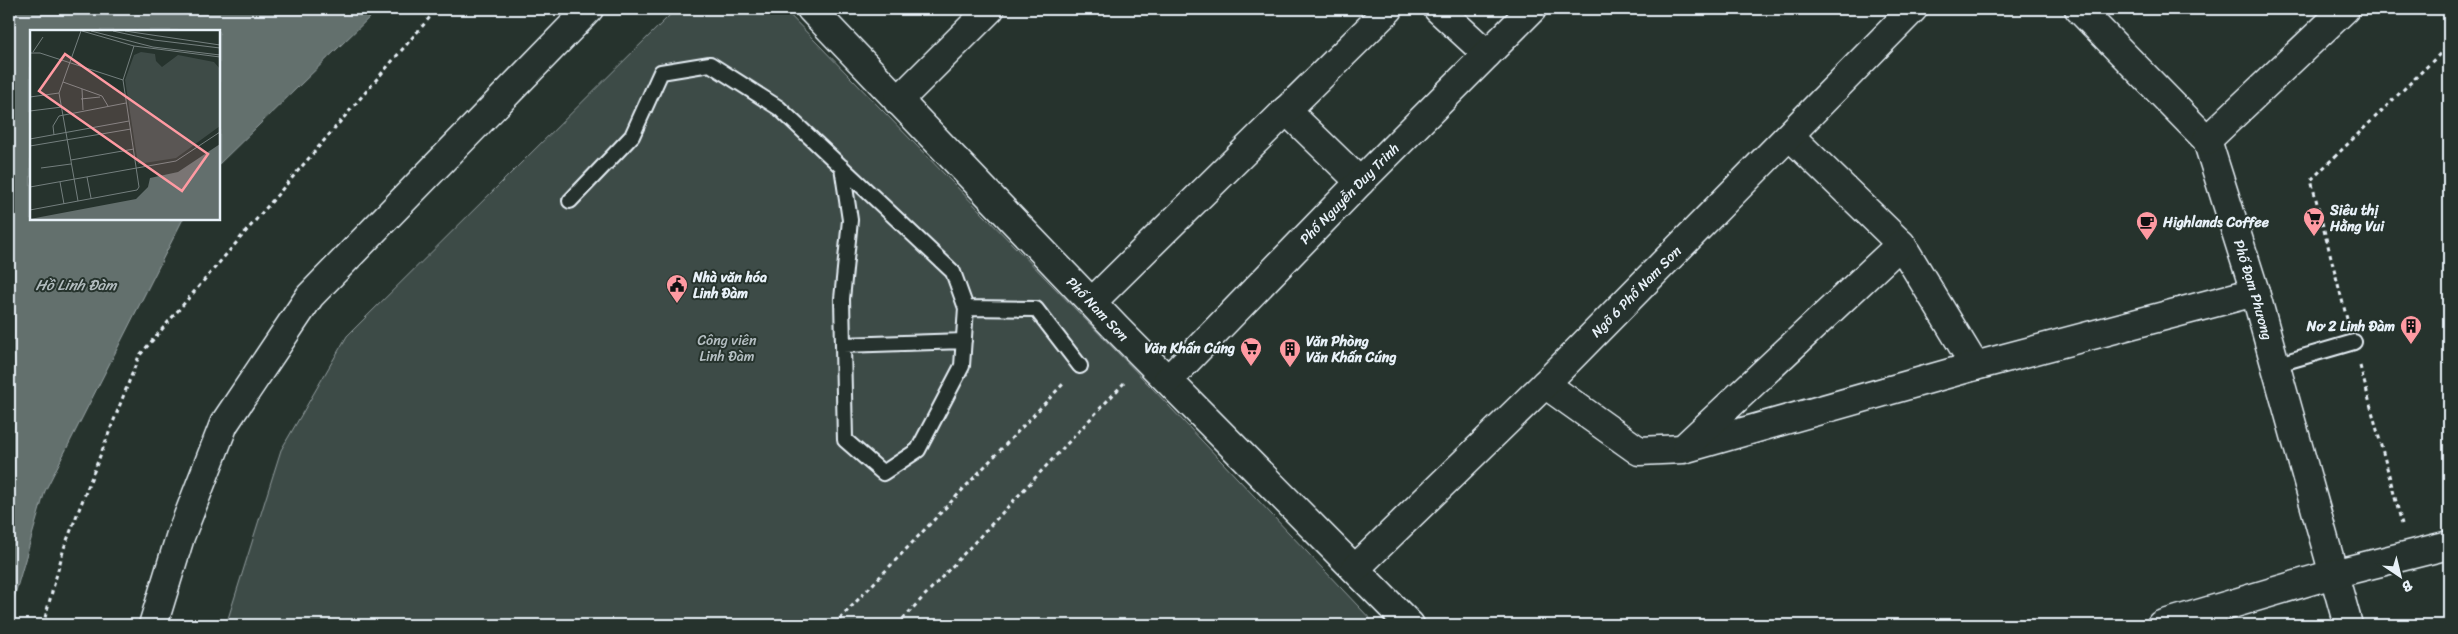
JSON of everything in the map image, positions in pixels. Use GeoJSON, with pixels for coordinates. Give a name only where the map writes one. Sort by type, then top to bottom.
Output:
{"type":"FeatureCollection","features":[{"type":"Feature","properties":{"kind":"street"},"geometry":{"type":"LineString","coordinates":[[153,625],[180,537],[224,424],[310,296],[589,9]]}},
{"type":"Feature","properties":{"kind":"street","name":"Phố Nam Sơn"},"geometry":{"type":"LineString","coordinates":[[811,9],[1146,359],[1355,568],[1399,622]]}},
{"type":"Feature","properties":{"kind":"street"},"geometry":{"type":"LineString","coordinates":[[898,101],[990,9]]}},
{"type":"Feature","properties":{"kind":"street"},"geometry":{"type":"LineString","coordinates":[[1092,302],[1389,9]]}},
{"type":"Feature","properties":{"kind":"street"},"geometry":{"type":"LineString","coordinates":[[1438,9],[1488,54]]}},
{"type":"Feature","properties":{"kind":"street","name":"Phố Nguyễn Duy Trinh"},"geometry":{"type":"LineString","coordinates":[[1168,380],[1360,182],[1532,9]]}},
{"type":"Feature","properties":{"kind":"street","name":"Ngõ 6 Phố Nam Sơn"},"geometry":{"type":"LineString","coordinates":[[1355,568],[1545,384],[1913,9]]}},
{"type":"Feature","properties":{"kind":"street"},"geometry":{"type":"LineString","coordinates":[[2080,9],[2206,140],[2345,9]]}},
{"type":"Feature","properties":{"kind":"street"},"geometry":{"type":"LineString","coordinates":[[1286,110],[1360,182]]}},
{"type":"Feature","properties":{"kind":"street"},"geometry":{"type":"LineString","coordinates":[[1790,136],[1901,244],[1975,366]]}},
{"type":"Feature","properties":{"kind":"street","name":"Phố Đạm Phương"},"geometry":{"type":"LineString","coordinates":[[2206,140],[2255,292],[2348,625]]}},
{"type":"Feature","properties":{"kind":"street"},"geometry":{"type":"LineString","coordinates":[[1683,449],[1901,244]]}},
{"type":"Feature","properties":{"kind":"street"},"geometry":{"type":"LineString","coordinates":[[1545,384],[1639,451],[1683,449],[1975,366],[2255,292]]}},
{"type":"Feature","properties":{"kind":"street"},"geometry":{"type":"LineString","coordinates":[[2161,625],[2333,574],[2449,545]]}},
{"type":"Feature","properties":{"kind":"lane"},"geometry":{"type":"LineString","coordinates":[[570,201],[632,136],[660,72],[710,64],[779,108],[842,167],[953,272],[966,308],[962,366],[918,450],[883,473],[845,440],[842,299],[850,220],[842,167]]}},
{"type":"Feature","properties":{"kind":"lane"},"geometry":{"type":"LineString","coordinates":[[966,308],[1036,310],[1080,366]]}},
{"type":"Feature","properties":{"kind":"lane"},"geometry":{"type":"LineString","coordinates":[[843,345],[964,341]]}},
{"type":"Feature","properties":{"kind":"lane"},"geometry":{"type":"LineString","coordinates":[[2275,365],[2354,342]]}},
{"type":"Feature","properties":{"kind":"path"},"geometry":{"type":"LineString","coordinates":[[43,625],[64,548],[139,356],[438,9]]}},
{"type":"Feature","properties":{"kind":"path"},"geometry":{"type":"LineString","coordinates":[[2411,556],[2311,180],[2449,45]]}},
{"type":"Feature","properties":{"kind":"path"},"geometry":{"type":"LineString","coordinates":[[897,625],[1146,359]]}},
{"type":"Feature","properties":{"kind":"path"},"geometry":{"type":"LineString","coordinates":[[834,625],[1080,366]]}},
{"type":"Feature","properties":{"kind":"green space","name":"Công viên Linh Đàm"},"geometry":{"type":"Polygon","coordinates":[[[676,9],[784,9],[1152,388],[1376,625],[226,625],[281,450],[347,336],[676,9]]]}},
{"type":"Feature","properties":{"kind":"water","name":"Hồ Linh Đàm"},"geometry":{"type":"Polygon","coordinates":[[[9,9],[378,9],[220,163],[220,30],[30,30],[30,220],[182,220],[45,491],[9,615],[9,9]]]}},
{"type":"Feature","properties":{"kind":"place","name":"Siêu thị Hằng Vui"},"geometry":{"type":"Point","coordinates":[2314,237]}},
{"type":"Feature","properties":{"kind":"place","name":"Highlands Coffee"},"geometry":{"type":"Point","coordinates":[2147,241]}},
{"type":"Feature","properties":{"kind":"place","name":"Nhà văn hóa Linh Đàm"},"geometry":{"type":"Point","coordinates":[677,304]}},
{"type":"Feature","properties":{"kind":"place","name":"Nơ 2 Linh Đàm"},"geometry":{"type":"Point","coordinates":[2411,345]}},
{"type":"Feature","properties":{"kind":"place","name":"Văn Khấn Cúng"},"geometry":{"type":"Point","coordinates":[1251,367]}},
{"type":"Feature","properties":{"kind":"place","name":"Văn Phòng Văn Khấn Cúng"},"geometry":{"type":"Point","coordinates":[1290,368]}}]}
